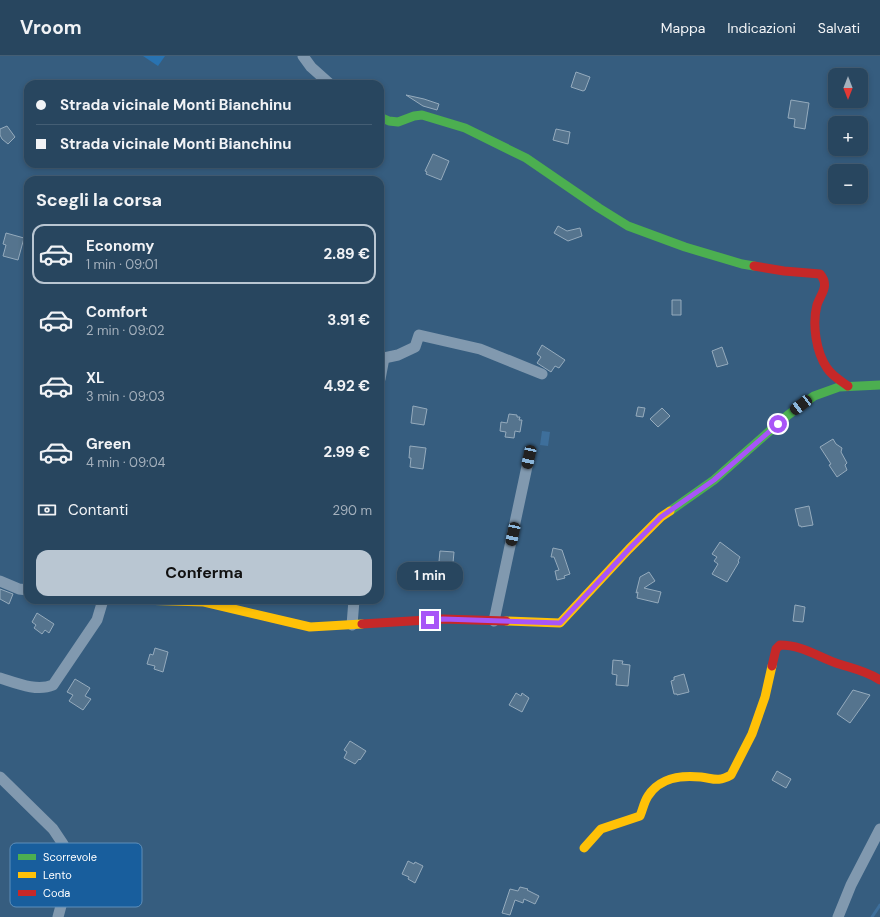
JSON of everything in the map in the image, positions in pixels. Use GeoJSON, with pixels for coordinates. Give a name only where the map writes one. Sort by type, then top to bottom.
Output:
{"type":"FeatureCollection","features":[{"type":"Feature","properties":{"kind":"street"},"geometry":{"type":"LineString","coordinates":[[303,56],[326,80]]}},
{"type":"Feature","properties":{"kind":"street"},"geometry":{"type":"LineString","coordinates":[[384,119],[398,122],[414,116],[422,115],[465,128],[526,158],[628,226],[685,247],[742,264],[784,271],[820,274],[825,283],[816,306],[815,326],[820,348],[826,366],[834,376],[848,386]]}},
{"type":"Feature","properties":{"kind":"street"},"geometry":{"type":"LineString","coordinates":[[384,358],[398,355],[415,347],[419,335],[480,349],[542,374]]}},
{"type":"Feature","properties":{"kind":"street"},"geometry":{"type":"LineString","coordinates":[[212,604],[310,627],[443,619],[560,623],[661,517],[714,480],[788,415],[814,396],[839,387],[880,385]]}},
{"type":"Feature","properties":{"kind":"street"},"geometry":{"type":"LineString","coordinates":[[494,621],[529,457]]}},
{"type":"Feature","properties":{"kind":"street"},"geometry":{"type":"LineString","coordinates":[[0,581],[24,590]]}},
{"type":"Feature","properties":{"kind":"street"},"geometry":{"type":"LineString","coordinates":[[0,678],[38,687],[48,687],[53,685],[97,620],[102,604]]}},
{"type":"Feature","properties":{"kind":"street"},"geometry":{"type":"LineString","coordinates":[[352,625],[354,604]]}},
{"type":"Feature","properties":{"kind":"street"},"geometry":{"type":"LineString","coordinates":[[584,848],[601,829],[640,816],[648,797],[657,784],[666,780],[690,775],[719,780],[731,775],[752,734],[765,697],[776,649],[780,645],[808,650],[825,659],[873,675],[880,680]]}},
{"type":"Feature","properties":{"kind":"street"},"geometry":{"type":"LineString","coordinates":[[0,777],[53,829],[62,843]]}},
{"type":"Feature","properties":{"kind":"street"},"geometry":{"type":"LineString","coordinates":[[838,917],[851,885],[880,829]]}},
{"type":"Feature","properties":{"kind":"street"},"geometry":{"type":"LineString","coordinates":[[58,917],[61,907]]}},
{"type":"Feature","properties":{"kind":"shaded area"},"geometry":{"type":"Polygon","coordinates":[[[143,56],[165,56],[158,66],[143,56]]]}},
{"type":"Feature","properties":{"kind":"shaded area"},"geometry":{"type":"Polygon","coordinates":[[[542,431],[550,432],[548,446],[540,445],[542,431]]]}},
{"type":"Feature","properties":{"kind":"building"},"geometry":{"type":"Polygon","coordinates":[[[576,72],[590,77],[585,90],[583,91],[571,87],[576,72]]]}},
{"type":"Feature","properties":{"kind":"building"},"geometry":{"type":"Polygon","coordinates":[[[406,95],[439,104],[437,110],[423,106],[406,95]]]}},
{"type":"Feature","properties":{"kind":"building"},"geometry":{"type":"Polygon","coordinates":[[[791,100],[809,103],[805,129],[794,127],[795,119],[788,118],[791,100]]]}},
{"type":"Feature","properties":{"kind":"building"},"geometry":{"type":"Polygon","coordinates":[[[7,126],[15,137],[8,144],[0,135],[0,129],[7,126]]]}},
{"type":"Feature","properties":{"kind":"building"},"geometry":{"type":"Polygon","coordinates":[[[556,129],[570,132],[568,144],[553,140],[556,129]]]}},
{"type":"Feature","properties":{"kind":"building"},"geometry":{"type":"Polygon","coordinates":[[[433,154],[449,161],[441,180],[426,174],[427,172],[425,171],[433,154]]]}},
{"type":"Feature","properties":{"kind":"building"},"geometry":{"type":"Polygon","coordinates":[[[558,226],[567,231],[580,228],[582,236],[568,241],[554,233],[558,226]]]}},
{"type":"Feature","properties":{"kind":"building"},"geometry":{"type":"Polygon","coordinates":[[[6,233],[24,238],[18,260],[3,256],[6,245],[3,244],[6,233]]]}},
{"type":"Feature","properties":{"kind":"building"},"geometry":{"type":"Polygon","coordinates":[[[672,300],[681,300],[681,315],[672,315],[672,300]]]}},
{"type":"Feature","properties":{"kind":"building"},"geometry":{"type":"Polygon","coordinates":[[[542,345],[565,360],[559,368],[555,366],[551,372],[537,363],[541,357],[537,354],[542,345]]]}},
{"type":"Feature","properties":{"kind":"building"},"geometry":{"type":"Polygon","coordinates":[[[722,347],[728,364],[717,367],[712,351],[722,347]]]}},
{"type":"Feature","properties":{"kind":"building"},"geometry":{"type":"Polygon","coordinates":[[[413,406],[427,409],[424,425],[411,423],[413,406]]]}},
{"type":"Feature","properties":{"kind":"building"},"geometry":{"type":"Polygon","coordinates":[[[638,407],[645,408],[643,417],[636,416],[638,407]]]}},
{"type":"Feature","properties":{"kind":"building"},"geometry":{"type":"Polygon","coordinates":[[[662,408],[670,416],[658,427],[650,419],[662,408]]]}},
{"type":"Feature","properties":{"kind":"building"},"geometry":{"type":"Polygon","coordinates":[[[509,414],[517,415],[517,417],[520,417],[519,420],[522,420],[520,432],[515,431],[514,438],[505,437],[506,432],[500,431],[501,422],[507,423],[509,414]]]}},
{"type":"Feature","properties":{"kind":"building"},"geometry":{"type":"Polygon","coordinates":[[[833,439],[836,444],[842,448],[841,452],[847,463],[845,465],[847,470],[837,477],[820,447],[833,439]]]}},
{"type":"Feature","properties":{"kind":"building"},"geometry":{"type":"Polygon","coordinates":[[[410,446],[426,448],[423,469],[410,467],[410,446]]]}},
{"type":"Feature","properties":{"kind":"building"},"geometry":{"type":"Polygon","coordinates":[[[809,506],[813,525],[801,527],[799,526],[795,509],[809,506]]]}},
{"type":"Feature","properties":{"kind":"building"},"geometry":{"type":"Polygon","coordinates":[[[720,542],[740,557],[739,562],[727,582],[712,574],[718,564],[714,561],[717,557],[712,554],[720,542]]]}},
{"type":"Feature","properties":{"kind":"building"},"geometry":{"type":"Polygon","coordinates":[[[553,548],[562,550],[570,574],[564,576],[565,578],[557,580],[555,571],[559,570],[554,557],[551,557],[553,548]]]}},
{"type":"Feature","properties":{"kind":"building"},"geometry":{"type":"Polygon","coordinates":[[[440,551],[454,552],[452,574],[438,572],[440,551]]]}},
{"type":"Feature","properties":{"kind":"building"},"geometry":{"type":"Polygon","coordinates":[[[649,572],[655,581],[644,588],[661,592],[658,603],[637,598],[638,592],[636,593],[640,577],[649,572]]]}},
{"type":"Feature","properties":{"kind":"building"},"geometry":{"type":"Polygon","coordinates":[[[0,589],[13,594],[9,604],[0,599],[0,589]]]}},
{"type":"Feature","properties":{"kind":"building"},"geometry":{"type":"Polygon","coordinates":[[[795,605],[805,607],[803,622],[793,621],[795,605]]]}},
{"type":"Feature","properties":{"kind":"building"},"geometry":{"type":"Polygon","coordinates":[[[37,613],[54,624],[49,633],[45,630],[42,634],[34,628],[36,625],[32,622],[37,613]]]}},
{"type":"Feature","properties":{"kind":"building"},"geometry":{"type":"Polygon","coordinates":[[[155,648],[168,652],[163,672],[154,669],[155,666],[147,664],[150,654],[153,655],[155,648]]]}},
{"type":"Feature","properties":{"kind":"building"},"geometry":{"type":"Polygon","coordinates":[[[613,660],[623,661],[622,664],[630,665],[628,686],[616,685],[617,675],[612,674],[613,660]]]}},
{"type":"Feature","properties":{"kind":"building"},"geometry":{"type":"Polygon","coordinates":[[[684,674],[689,692],[677,695],[674,694],[671,681],[674,680],[674,677],[684,674]]]}},
{"type":"Feature","properties":{"kind":"building"},"geometry":{"type":"Polygon","coordinates":[[[75,679],[90,688],[85,696],[91,699],[83,710],[69,701],[73,695],[67,692],[75,679]]]}},
{"type":"Feature","properties":{"kind":"building"},"geometry":{"type":"Polygon","coordinates":[[[853,690],[870,695],[850,723],[837,714],[853,690]]]}},
{"type":"Feature","properties":{"kind":"building"},"geometry":{"type":"Polygon","coordinates":[[[516,693],[521,696],[522,693],[529,698],[522,712],[509,705],[516,693]]]}},
{"type":"Feature","properties":{"kind":"building"},"geometry":{"type":"Polygon","coordinates":[[[350,741],[366,751],[360,760],[359,759],[355,764],[344,758],[347,752],[344,750],[350,741]]]}},
{"type":"Feature","properties":{"kind":"building"},"geometry":{"type":"Polygon","coordinates":[[[777,771],[791,779],[786,788],[772,780],[777,771]]]}},
{"type":"Feature","properties":{"kind":"building"},"geometry":{"type":"Polygon","coordinates":[[[408,861],[414,864],[415,862],[423,866],[415,883],[408,879],[409,877],[402,874],[408,861]]]}},
{"type":"Feature","properties":{"kind":"building"},"geometry":{"type":"Polygon","coordinates":[[[520,887],[528,889],[527,890],[539,896],[535,904],[524,899],[523,903],[515,900],[510,915],[502,913],[510,889],[518,891],[520,887]]]}},
{"type":"Feature","properties":{"kind":"waterway"},"geometry":{"type":"LineString","coordinates":[[872,917],[880,905]]}},
{"type":"Feature","properties":{"kind":"traffic: fast"},"geometry":{"type":"LineString","coordinates":[[384,119],[398,122],[414,116],[422,115],[465,128],[526,158],[628,226],[685,247],[742,264],[754,266]]}},
{"type":"Feature","properties":{"kind":"traffic: fast"},"geometry":{"type":"LineString","coordinates":[[670,511],[714,480],[788,415],[814,396],[839,387],[880,385]]}},
{"type":"Feature","properties":{"kind":"traffic: slow"},"geometry":{"type":"LineString","coordinates":[[506,621],[560,623],[629,549],[661,517],[670,511]]}},
{"type":"Feature","properties":{"kind":"traffic: slow"},"geometry":{"type":"LineString","coordinates":[[212,604],[310,627],[362,624]]}},
{"type":"Feature","properties":{"kind":"traffic: slow"},"geometry":{"type":"LineString","coordinates":[[584,848],[601,829],[640,816],[648,796],[665,781],[686,776],[719,779],[731,775],[752,734],[765,697],[772,666]]}},
{"type":"Feature","properties":{"kind":"traffic: jam"},"geometry":{"type":"LineString","coordinates":[[754,266],[784,271],[820,274],[823,278],[824,290],[817,305],[815,321],[816,338],[820,354],[829,371],[848,386]]}},
{"type":"Feature","properties":{"kind":"traffic: jam"},"geometry":{"type":"LineString","coordinates":[[362,624],[443,619],[506,621]]}},
{"type":"Feature","properties":{"kind":"traffic: jam"},"geometry":{"type":"LineString","coordinates":[[772,666],[776,649],[780,645],[788,645],[864,672],[880,680]]}},
{"type":"Feature","properties":{"kind":"route"},"geometry":{"type":"LineString","coordinates":[[430,620],[443,619],[560,623],[661,517],[714,480],[778,424]]}}]}
